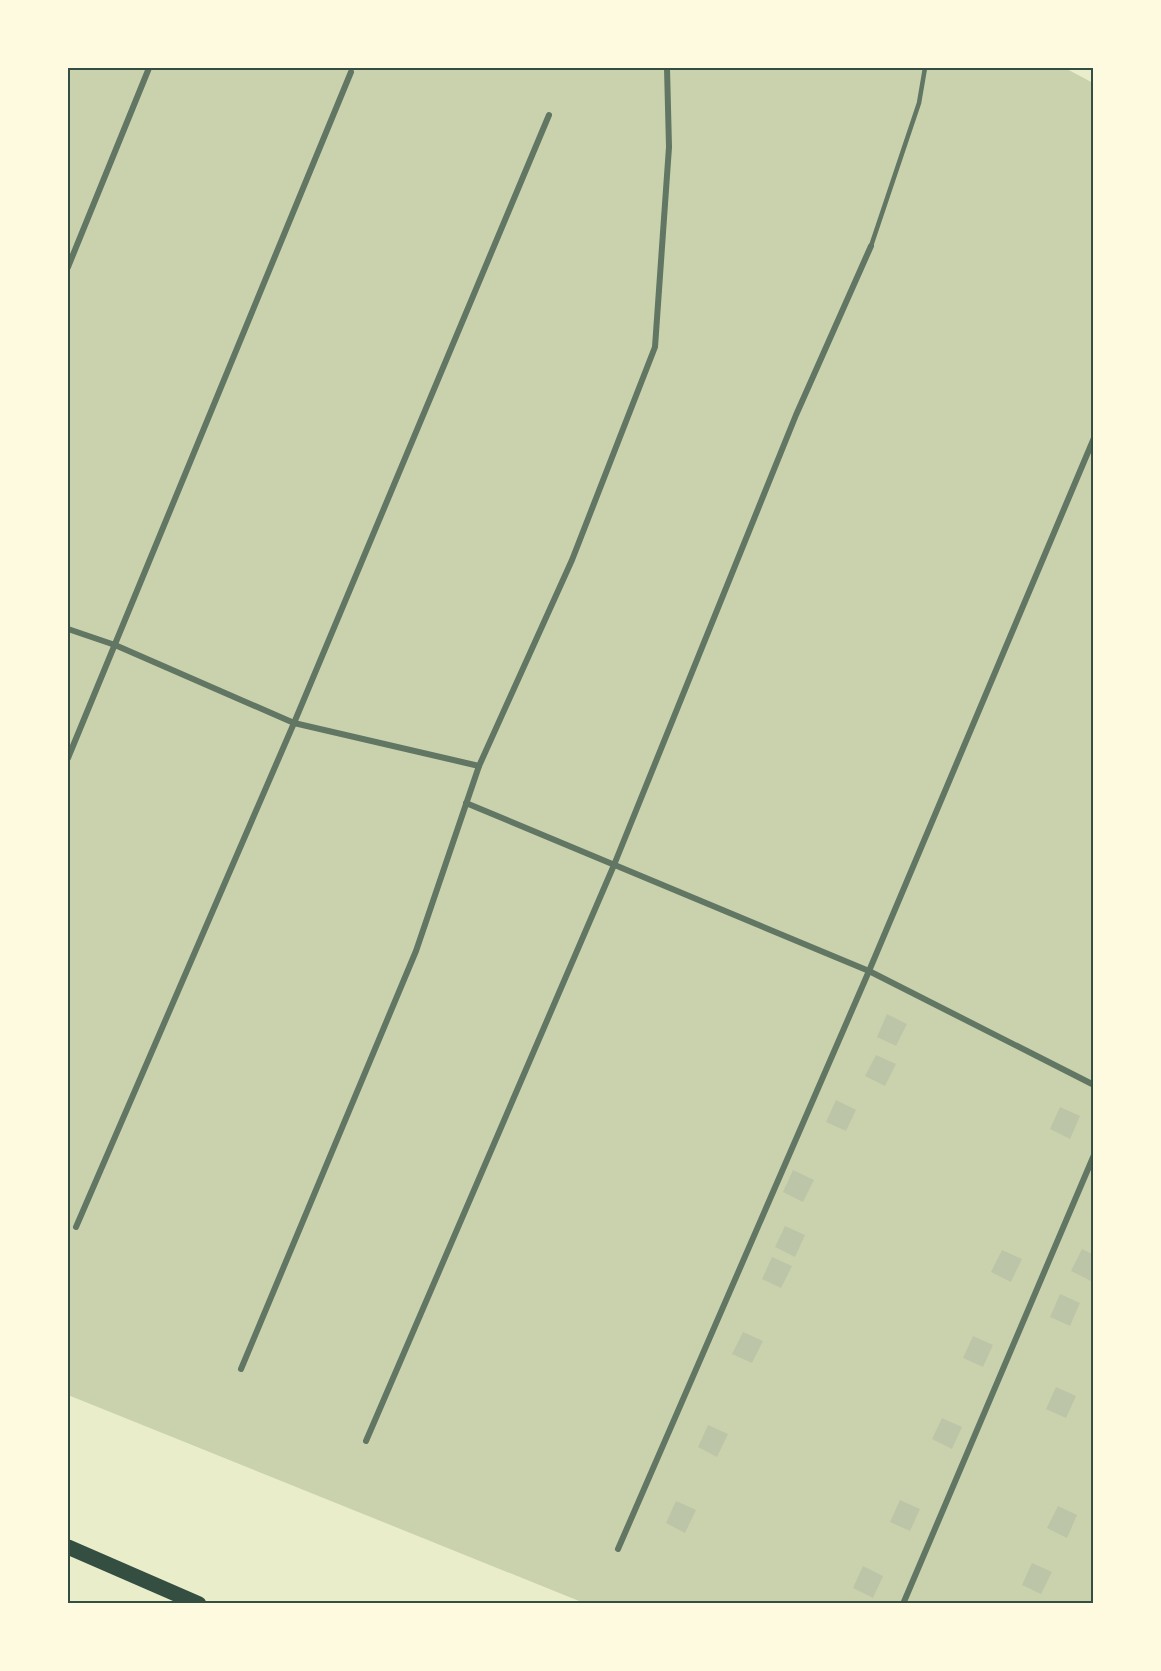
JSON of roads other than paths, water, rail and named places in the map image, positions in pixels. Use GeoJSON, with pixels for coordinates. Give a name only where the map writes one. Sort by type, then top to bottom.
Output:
{"type":"FeatureCollection","features":[{"type":"Feature","properties":{"kind":"main road"},"geometry":{"type":"LineString","coordinates":[[68,1547],[199,1604]]}},
{"type":"Feature","properties":{"kind":"street"},"geometry":{"type":"LineString","coordinates":[[68,267],[148,68]]}},
{"type":"Feature","properties":{"kind":"street"},"geometry":{"type":"LineString","coordinates":[[241,1369],[416,951],[479,766],[572,560],[656,347],[669,147],[667,68]]}},
{"type":"Feature","properties":{"kind":"street"},"geometry":{"type":"LineString","coordinates":[[68,758],[351,72]]}},
{"type":"Feature","properties":{"kind":"street"},"geometry":{"type":"LineString","coordinates":[[76,1227],[294,723],[549,115]]}},
{"type":"Feature","properties":{"kind":"street"},"geometry":{"type":"LineString","coordinates":[[366,1441],[614,865],[796,415],[871,246]]}},
{"type":"Feature","properties":{"kind":"street"},"geometry":{"type":"LineString","coordinates":[[618,1549],[869,971],[1094,438]]}},
{"type":"Feature","properties":{"kind":"street"},"geometry":{"type":"LineString","coordinates":[[68,629],[115,645],[294,723],[479,766]]}},
{"type":"Feature","properties":{"kind":"street"},"geometry":{"type":"LineString","coordinates":[[466,803],[869,971],[1094,1085]]}},
{"type":"Feature","properties":{"kind":"street"},"geometry":{"type":"LineString","coordinates":[[903,1604],[1094,1155]]}},
{"type":"Feature","properties":{"kind":"lane"},"geometry":{"type":"LineString","coordinates":[[871,246],[919,103],[925,68]]}}]}
